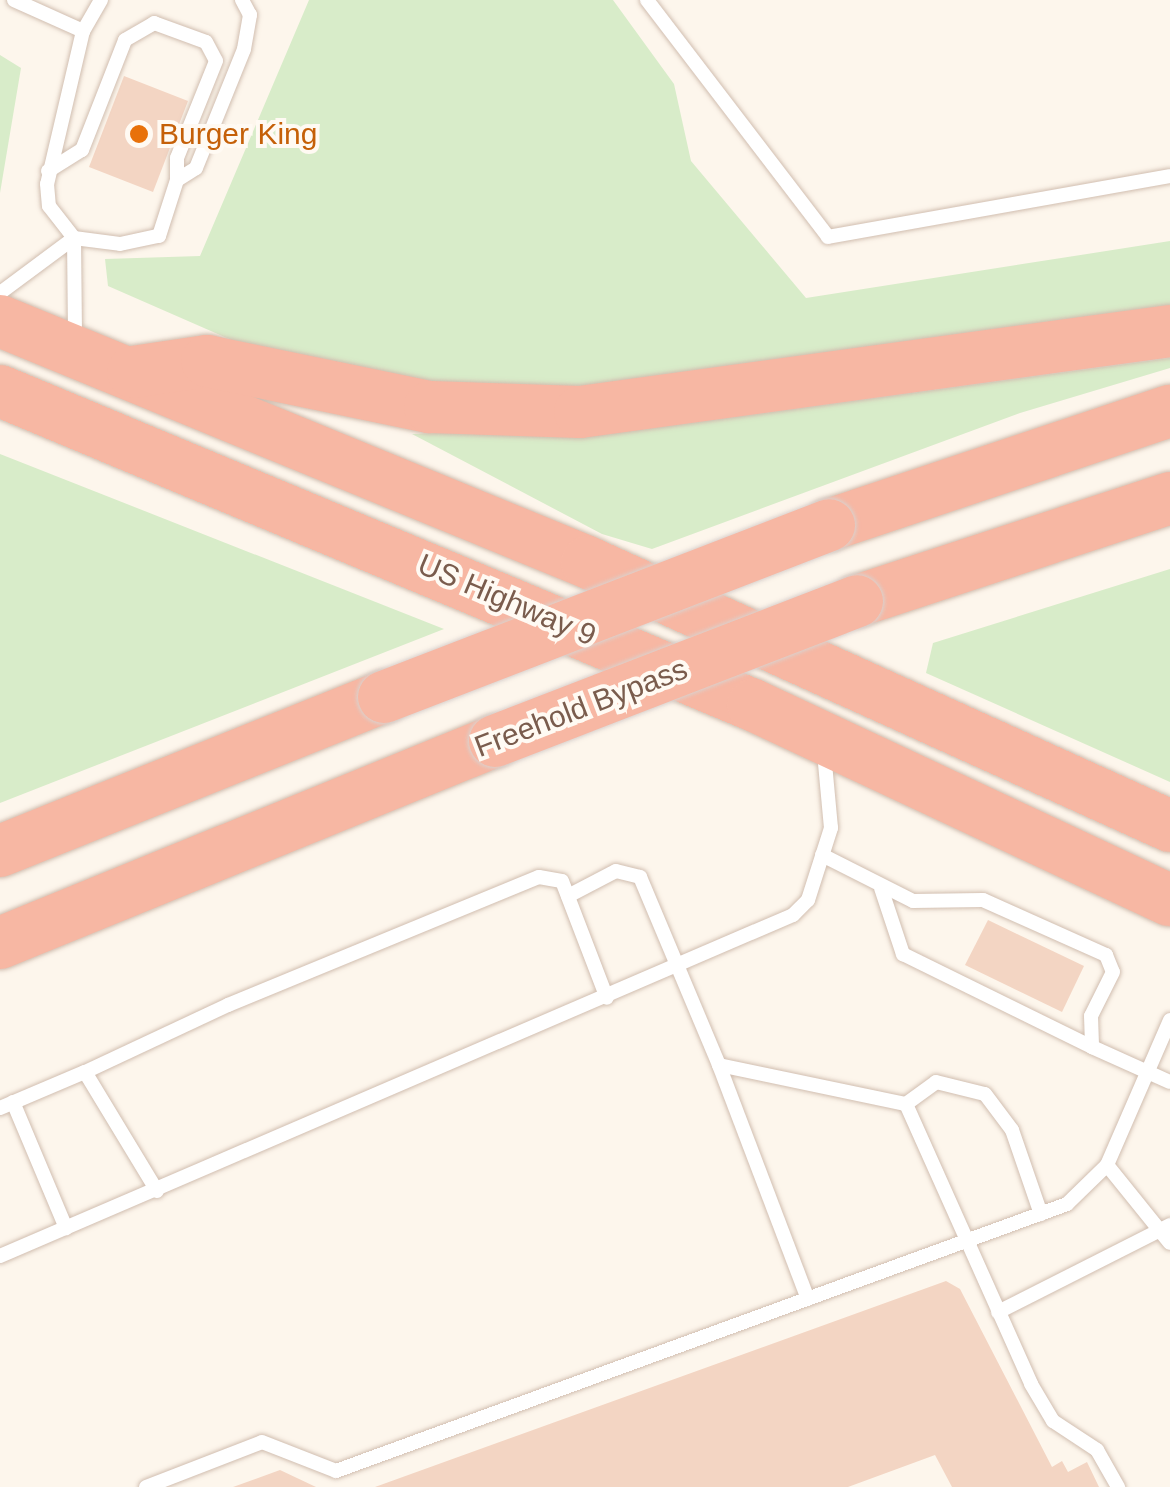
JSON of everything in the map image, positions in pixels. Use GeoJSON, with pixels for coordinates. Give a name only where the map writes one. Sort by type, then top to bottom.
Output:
{"type":"FeatureCollection","features":[{"type":"Feature","properties":{"kind":"highway"},"geometry":{"type":"LineString","coordinates":[[0,320],[587,562],[1170,826]]}},
{"type":"Feature","properties":{"kind":"highway"},"geometry":{"type":"LineString","coordinates":[[132,372],[207,361],[430,407],[580,412],[1170,331]]}},
{"type":"Feature","properties":{"kind":"highway","name":"US Highway 9"},"geometry":{"type":"LineString","coordinates":[[0,391],[815,734],[1163,903]]}},
{"type":"Feature","properties":{"kind":"highway"},"geometry":{"type":"LineString","coordinates":[[0,851],[829,525],[1170,411]]}},
{"type":"Feature","properties":{"kind":"highway","name":"Freehold Bypass"},"geometry":{"type":"LineString","coordinates":[[20,935],[495,741],[857,602],[1170,498]]}},
{"type":"Feature","properties":{"kind":"highway"},"geometry":{"type":"LineString","coordinates":[[0,968],[17,961],[20,935]]}},
{"type":"Feature","properties":{"kind":"lane"},"geometry":{"type":"LineString","coordinates":[[14,0],[84,31]]}},
{"type":"Feature","properties":{"kind":"lane"},"geometry":{"type":"LineString","coordinates":[[76,352],[74,238],[48,206],[48,171],[84,31],[101,0]]}},
{"type":"Feature","properties":{"kind":"lane"},"geometry":{"type":"LineString","coordinates":[[177,180],[196,168],[244,49],[250,16],[242,0]]}},
{"type":"Feature","properties":{"kind":"lane"},"geometry":{"type":"LineString","coordinates":[[647,0],[828,237],[1170,176]]}},
{"type":"Feature","properties":{"kind":"lane"},"geometry":{"type":"LineString","coordinates":[[0,293],[74,238],[145,244],[159,236],[177,180],[177,158],[216,61],[206,42],[154,23],[125,40],[82,150],[48,171]]}},
{"type":"Feature","properties":{"kind":"lane"},"geometry":{"type":"LineString","coordinates":[[0,1256],[792,916],[808,900],[822,854],[832,791],[815,734]]}},
{"type":"Feature","properties":{"kind":"lane"},"geometry":{"type":"LineString","coordinates":[[822,854],[881,888],[913,901],[982,900],[1106,955],[1113,972],[1092,1016],[1092,1046]]}},
{"type":"Feature","properties":{"kind":"lane"},"geometry":{"type":"LineString","coordinates":[[568,896],[616,872],[640,877],[674,966],[719,1065],[808,1300]]}},
{"type":"Feature","properties":{"kind":"lane"},"geometry":{"type":"LineString","coordinates":[[66,1228],[7,1105],[228,1005],[538,877],[554,875],[568,896],[608,998]]}},
{"type":"Feature","properties":{"kind":"lane"},"geometry":{"type":"LineString","coordinates":[[881,888],[903,954],[1170,1082]]}},
{"type":"Feature","properties":{"kind":"lane"},"geometry":{"type":"LineString","coordinates":[[146,1487],[262,1442],[336,1471],[1067,1204],[1107,1164],[1170,1020]]}},
{"type":"Feature","properties":{"kind":"lane"},"geometry":{"type":"LineString","coordinates":[[719,1065],[906,1104],[936,1082],[985,1094],[1012,1130],[1040,1214]]}},
{"type":"Feature","properties":{"kind":"lane"},"geometry":{"type":"LineString","coordinates":[[85,1072],[156,1190]]}},
{"type":"Feature","properties":{"kind":"lane"},"geometry":{"type":"LineString","coordinates":[[906,1104],[963,1242],[1052,1421],[1097,1450],[1118,1487]]}},
{"type":"Feature","properties":{"kind":"lane"},"geometry":{"type":"LineString","coordinates":[[998,1312],[1168,1233],[1107,1164]]}},
{"type":"Feature","properties":{"kind":"green space"},"geometry":{"type":"Polygon","coordinates":[[[309,0],[613,0],[674,84],[691,161],[806,298],[1170,241],[1170,314],[512,400],[300,370],[108,286],[105,259],[200,256],[309,0]]]}},
{"type":"Feature","properties":{"kind":"green space"},"geometry":{"type":"Polygon","coordinates":[[[0,55],[21,68],[0,193],[0,55]]]}},
{"type":"Feature","properties":{"kind":"green space"},"geometry":{"type":"Polygon","coordinates":[[[1170,358],[1170,368],[1020,413],[652,549],[602,534],[412,434],[697,422],[1170,358]]]}},
{"type":"Feature","properties":{"kind":"green space"},"geometry":{"type":"Polygon","coordinates":[[[0,454],[444,629],[0,803],[0,454]]]}},
{"type":"Feature","properties":{"kind":"green space"},"geometry":{"type":"Polygon","coordinates":[[[1170,569],[1170,782],[926,673],[933,643],[1170,569]]]}},
{"type":"Feature","properties":{"kind":"building","name":"Burger King"},"geometry":{"type":"Polygon","coordinates":[[[124,76],[188,101],[153,192],[89,167],[124,76]]]}},
{"type":"Feature","properties":{"kind":"building"},"geometry":{"type":"Polygon","coordinates":[[[988,920],[1084,966],[1062,1012],[965,965],[988,920]]]}},
{"type":"Feature","properties":{"kind":"building"},"geometry":{"type":"Polygon","coordinates":[[[946,1281],[960,1289],[1052,1467],[1062,1461],[1068,1472],[1087,1462],[1099,1487],[952,1487],[935,1455],[848,1487],[375,1487],[946,1281]]]}},
{"type":"Feature","properties":{"kind":"building"},"geometry":{"type":"Polygon","coordinates":[[[280,1470],[316,1487],[233,1487],[280,1470]]]}},
{"type":"Feature","properties":{"kind":"place","name":"Burger King"},"geometry":{"type":"Point","coordinates":[139,134]}}]}
